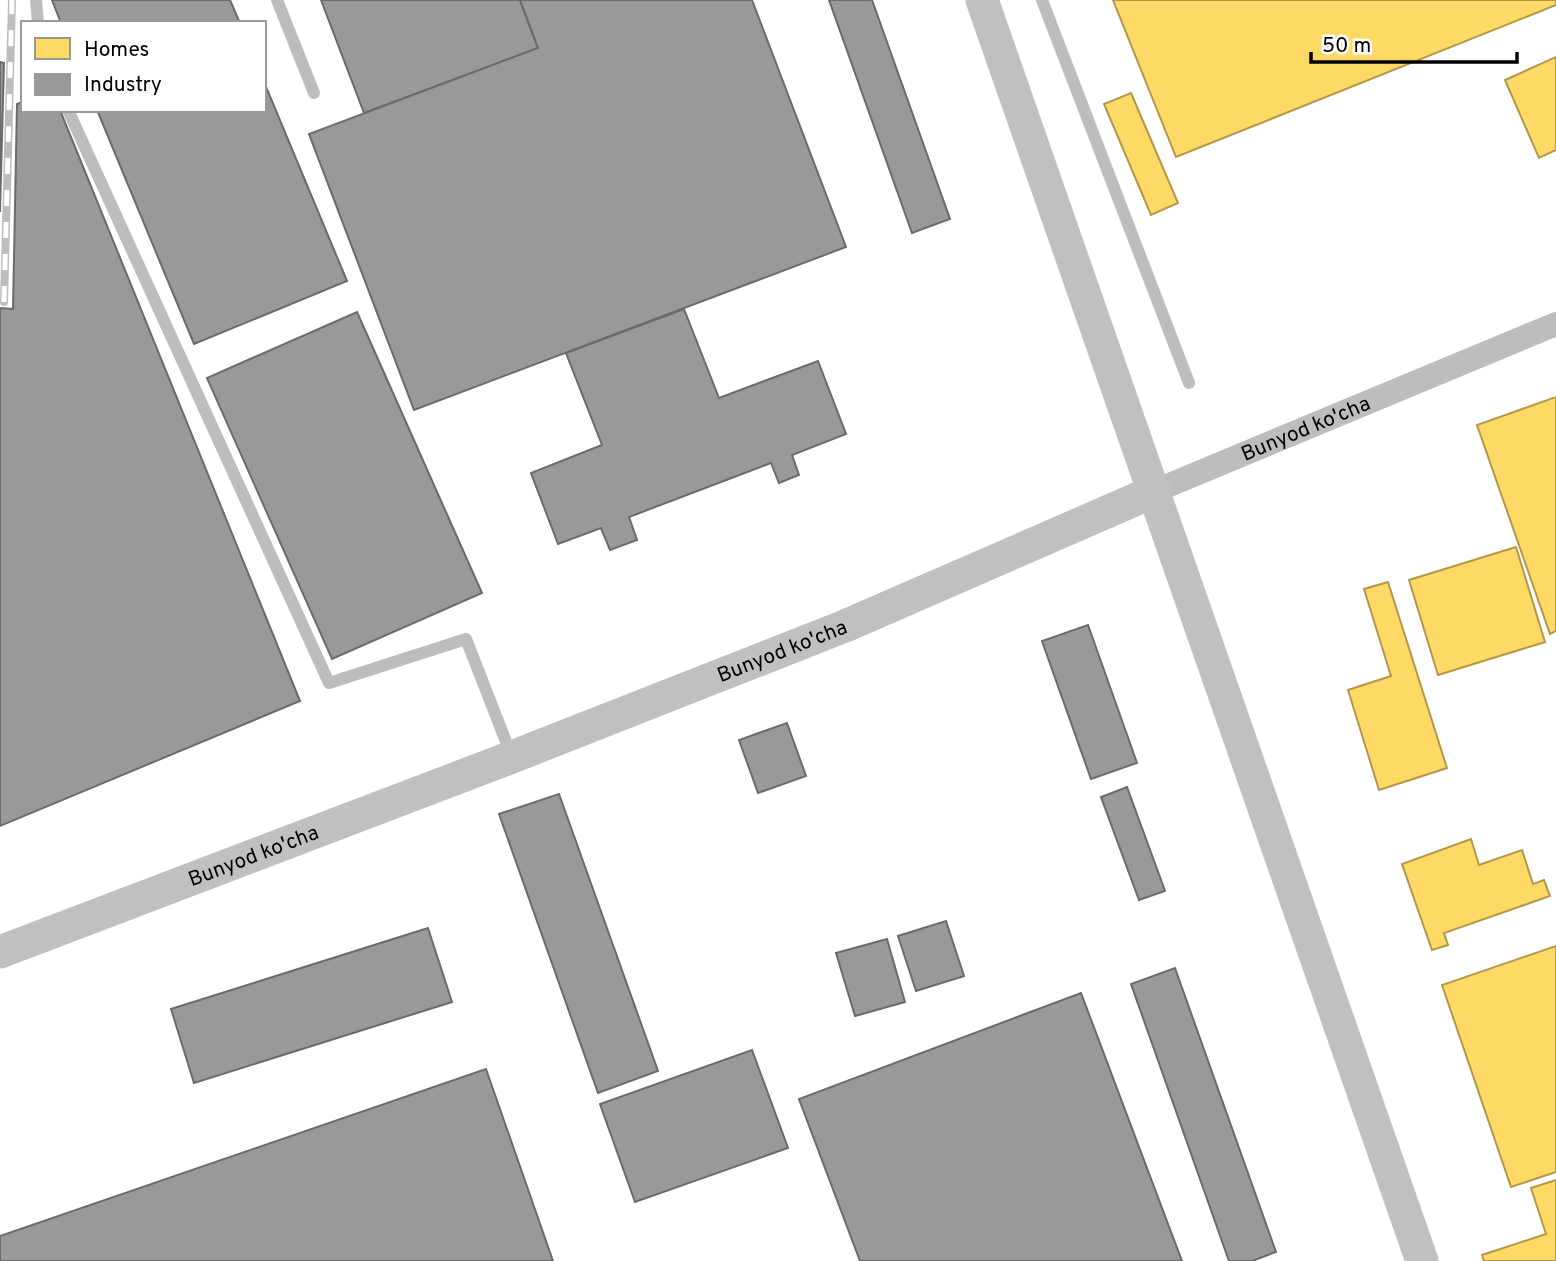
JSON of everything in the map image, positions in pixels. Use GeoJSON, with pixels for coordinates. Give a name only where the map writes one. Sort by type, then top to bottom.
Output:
{"type":"FeatureCollection","features":[{"type":"Feature","properties":{"kind":"street"},"geometry":{"type":"LineString","coordinates":[[982,0],[1422,1261]]}},
{"type":"Feature","properties":{"kind":"street","name":"Bunyod ko'cha"},"geometry":{"type":"LineString","coordinates":[[0,952],[512,757],[845,626],[1155,491],[1556,324]]}},
{"type":"Feature","properties":{"kind":"lane"},"geometry":{"type":"LineString","coordinates":[[36,0],[38,21]]}},
{"type":"Feature","properties":{"kind":"lane"},"geometry":{"type":"LineString","coordinates":[[277,0],[314,93]]}},
{"type":"Feature","properties":{"kind":"lane"},"geometry":{"type":"LineString","coordinates":[[1042,0],[1189,383]]}},
{"type":"Feature","properties":{"kind":"lane"},"geometry":{"type":"LineString","coordinates":[[69,112],[329,683],[466,639],[512,757]]}},
{"type":"Feature","properties":{"kind":"building: Homes"},"geometry":{"type":"Polygon","coordinates":[[[1113,0],[1556,0],[1556,5],[1176,157],[1113,0]]]}},
{"type":"Feature","properties":{"kind":"building: Homes"},"geometry":{"type":"Polygon","coordinates":[[[1556,57],[1556,150],[1539,158],[1505,80],[1556,57]]]}},
{"type":"Feature","properties":{"kind":"building: Homes"},"geometry":{"type":"Polygon","coordinates":[[[1131,93],[1178,203],[1151,215],[1104,104],[1131,93]]]}},
{"type":"Feature","properties":{"kind":"building: Homes"},"geometry":{"type":"Polygon","coordinates":[[[1556,397],[1556,631],[1550,634],[1477,425],[1556,397]]]}},
{"type":"Feature","properties":{"kind":"building: Homes"},"geometry":{"type":"Polygon","coordinates":[[[1516,547],[1545,642],[1438,675],[1409,580],[1516,547]]]}},
{"type":"Feature","properties":{"kind":"building: Homes"},"geometry":{"type":"Polygon","coordinates":[[[1388,582],[1447,768],[1379,790],[1348,690],[1391,676],[1364,589],[1388,582]]]}},
{"type":"Feature","properties":{"kind":"building: Homes"},"geometry":{"type":"Polygon","coordinates":[[[1471,839],[1479,865],[1522,850],[1533,884],[1544,880],[1550,896],[1444,933],[1448,945],[1432,950],[1402,864],[1471,839]]]}},
{"type":"Feature","properties":{"kind":"building: Homes"},"geometry":{"type":"Polygon","coordinates":[[[1556,946],[1556,1172],[1511,1187],[1442,985],[1556,946]]]}},
{"type":"Feature","properties":{"kind":"building: Homes"},"geometry":{"type":"Polygon","coordinates":[[[1556,1180],[1556,1261],[1484,1261],[1482,1255],[1546,1234],[1531,1188],[1556,1180]]]}},
{"type":"Feature","properties":{"kind":"building: Industry"},"geometry":{"type":"Polygon","coordinates":[[[52,0],[230,0],[239,21],[60,21],[52,0]]]}},
{"type":"Feature","properties":{"kind":"building: Industry"},"geometry":{"type":"Polygon","coordinates":[[[321,0],[520,0],[538,48],[364,113],[321,0]]]}},
{"type":"Feature","properties":{"kind":"building: Industry"},"geometry":{"type":"Polygon","coordinates":[[[520,0],[752,0],[846,247],[414,410],[309,134],[538,48],[520,0]]]}},
{"type":"Feature","properties":{"kind":"building: Industry"},"geometry":{"type":"Polygon","coordinates":[[[829,0],[872,0],[950,219],[912,233],[829,0]]]}},
{"type":"Feature","properties":{"kind":"building: Industry"},"geometry":{"type":"Polygon","coordinates":[[[0,62],[4,63],[0,212],[0,62]]]}},
{"type":"Feature","properties":{"kind":"building: Industry"},"geometry":{"type":"Polygon","coordinates":[[[266,87],[347,281],[194,344],[98,112],[266,112],[266,87]]]}},
{"type":"Feature","properties":{"kind":"building: Industry"},"geometry":{"type":"Polygon","coordinates":[[[21,103],[21,112],[61,112],[300,701],[0,826],[0,308],[13,309],[17,104],[21,103]]]}},
{"type":"Feature","properties":{"kind":"building: Industry"},"geometry":{"type":"Polygon","coordinates":[[[684,309],[719,398],[818,361],[846,434],[792,455],[799,475],[779,483],[771,463],[629,517],[637,540],[610,550],[601,528],[558,544],[531,473],[602,445],[566,353],[684,309]]]}},
{"type":"Feature","properties":{"kind":"building: Industry"},"geometry":{"type":"Polygon","coordinates":[[[357,312],[482,593],[332,659],[207,378],[357,312]]]}},
{"type":"Feature","properties":{"kind":"building: Industry"},"geometry":{"type":"Polygon","coordinates":[[[1088,625],[1137,763],[1091,779],[1042,641],[1088,625]]]}},
{"type":"Feature","properties":{"kind":"building: Industry"},"geometry":{"type":"Polygon","coordinates":[[[787,723],[806,776],[758,793],[739,740],[787,723]]]}},
{"type":"Feature","properties":{"kind":"building: Industry"},"geometry":{"type":"Polygon","coordinates":[[[1127,787],[1165,891],[1139,900],[1101,797],[1127,787]]]}},
{"type":"Feature","properties":{"kind":"building: Industry"},"geometry":{"type":"Polygon","coordinates":[[[559,794],[658,1071],[598,1093],[499,814],[559,794]]]}},
{"type":"Feature","properties":{"kind":"building: Industry"},"geometry":{"type":"Polygon","coordinates":[[[946,921],[964,976],[916,991],[898,936],[946,921]]]}},
{"type":"Feature","properties":{"kind":"building: Industry"},"geometry":{"type":"Polygon","coordinates":[[[428,928],[452,1002],[194,1083],[171,1009],[428,928]]]}},
{"type":"Feature","properties":{"kind":"building: Industry"},"geometry":{"type":"Polygon","coordinates":[[[887,939],[905,1002],[855,1016],[836,953],[887,939]]]}},
{"type":"Feature","properties":{"kind":"building: Industry"},"geometry":{"type":"Polygon","coordinates":[[[1175,968],[1276,1252],[1252,1261],[1229,1261],[1131,984],[1175,968]]]}},
{"type":"Feature","properties":{"kind":"building: Industry"},"geometry":{"type":"Polygon","coordinates":[[[1081,993],[1182,1261],[860,1261],[799,1099],[1081,993]]]}},
{"type":"Feature","properties":{"kind":"building: Industry"},"geometry":{"type":"Polygon","coordinates":[[[752,1050],[788,1148],[635,1202],[600,1104],[752,1050]]]}},
{"type":"Feature","properties":{"kind":"building: Industry"},"geometry":{"type":"Polygon","coordinates":[[[486,1069],[553,1261],[0,1261],[0,1236],[486,1069]]]}},
{"type":"Feature","properties":{"kind":"railway"},"geometry":{"type":"LineString","coordinates":[[4,302],[12,0]]}}]}
